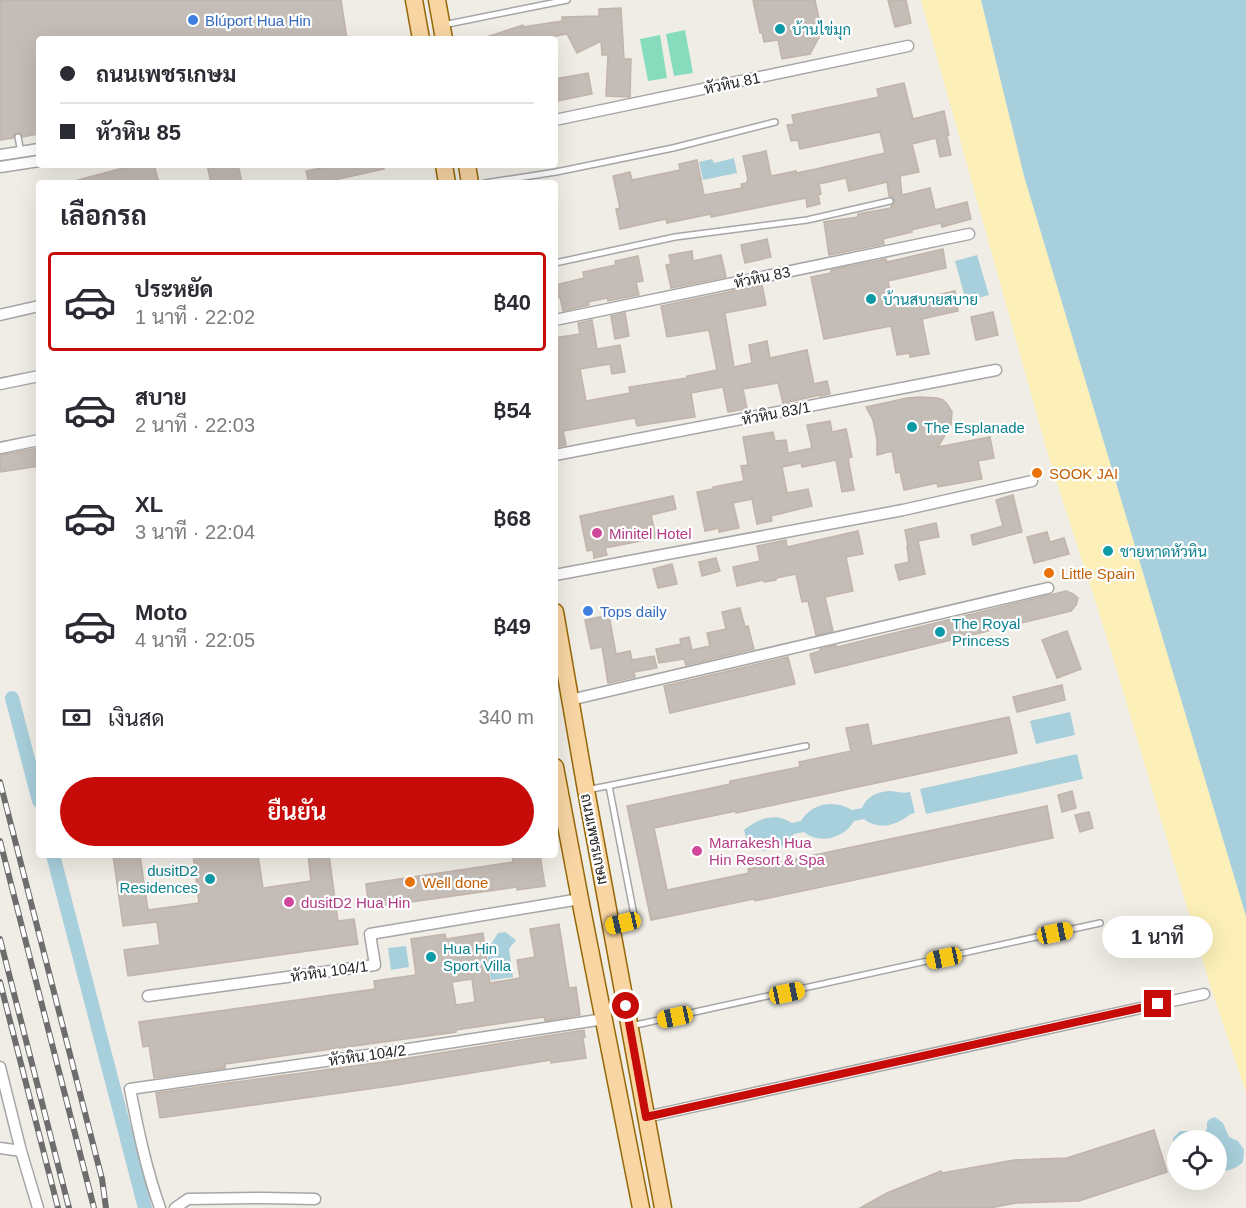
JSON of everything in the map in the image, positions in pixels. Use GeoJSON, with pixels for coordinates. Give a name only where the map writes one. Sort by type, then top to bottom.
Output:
{"type":"FeatureCollection","features":[{"type":"Feature","properties":{"kind":"main road"},"geometry":{"type":"LineString","coordinates":[[414,0],[420,36]]}},
{"type":"Feature","properties":{"kind":"main road"},"geometry":{"type":"LineString","coordinates":[[437,0],[443,32]]}},
{"type":"Feature","properties":{"kind":"main road","name":"ถนนเพชรเกษม"},"geometry":{"type":"LineString","coordinates":[[558,630],[663,1208]]}},
{"type":"Feature","properties":{"kind":"main road","name":"ถนนเพชรเกษม"},"geometry":{"type":"LineString","coordinates":[[558,800],[560,822],[580,899],[642,1208]]}},
{"type":"Feature","properties":{"kind":"street","name":"หัวหิน 81"},"geometry":{"type":"LineString","coordinates":[[558,119],[908,46]]}},
{"type":"Feature","properties":{"kind":"street"},"geometry":{"type":"LineString","coordinates":[[0,155],[36,150]]}},
{"type":"Feature","properties":{"kind":"street"},"geometry":{"type":"LineString","coordinates":[[21,152],[23,164]]}},
{"type":"Feature","properties":{"kind":"street"},"geometry":{"type":"LineString","coordinates":[[0,167],[36,162]]}},
{"type":"Feature","properties":{"kind":"street","name":"หัวหิน 83"},"geometry":{"type":"LineString","coordinates":[[558,319],[969,234]]}},
{"type":"Feature","properties":{"kind":"street"},"geometry":{"type":"LineString","coordinates":[[0,315],[36,307]]}},
{"type":"Feature","properties":{"kind":"street","name":"หัวหิน 83/1"},"geometry":{"type":"LineString","coordinates":[[558,454],[996,370]]}},
{"type":"Feature","properties":{"kind":"street"},"geometry":{"type":"LineString","coordinates":[[0,384],[36,377]]}},
{"type":"Feature","properties":{"kind":"street"},"geometry":{"type":"LineString","coordinates":[[0,448],[36,441]]}},
{"type":"Feature","properties":{"kind":"street"},"geometry":{"type":"LineString","coordinates":[[558,574],[903,510],[1032,481]]}},
{"type":"Feature","properties":{"kind":"street"},"geometry":{"type":"LineString","coordinates":[[570,700],[1048,588]]}},
{"type":"Feature","properties":{"kind":"street","name":"หัวหิน 104/1"},"geometry":{"type":"LineString","coordinates":[[148,996],[375,965],[370,934],[580,899]]}},
{"type":"Feature","properties":{"kind":"street"},"geometry":{"type":"LineString","coordinates":[[646,1117],[1204,994]]}},
{"type":"Feature","properties":{"kind":"street","name":"หัวหิน 104/2"},"geometry":{"type":"LineString","coordinates":[[160,1208],[142,1146],[130,1089],[604,1019]]}},
{"type":"Feature","properties":{"kind":"street"},"geometry":{"type":"LineString","coordinates":[[0,1067],[4,1100],[38,1208]]}},
{"type":"Feature","properties":{"kind":"street"},"geometry":{"type":"LineString","coordinates":[[0,1148],[21,1151]]}},
{"type":"Feature","properties":{"kind":"street"},"geometry":{"type":"LineString","coordinates":[[175,1208],[188,1199],[315,1199]]}},
{"type":"Feature","properties":{"kind":"lane"},"geometry":{"type":"LineString","coordinates":[[443,32],[567,0]]}},
{"type":"Feature","properties":{"kind":"lane"},"geometry":{"type":"LineString","coordinates":[[504,180],[673,148],[775,122]]}},
{"type":"Feature","properties":{"kind":"lane"},"geometry":{"type":"LineString","coordinates":[[18,137],[21,152]]}},
{"type":"Feature","properties":{"kind":"lane"},"geometry":{"type":"LineString","coordinates":[[558,262],[675,237],[807,220],[890,201]]}},
{"type":"Feature","properties":{"kind":"lane"},"geometry":{"type":"LineString","coordinates":[[586,790],[806,746]]}},
{"type":"Feature","properties":{"kind":"lane"},"geometry":{"type":"LineString","coordinates":[[609,786],[635,920],[611,925]]}},
{"type":"Feature","properties":{"kind":"lane"},"geometry":{"type":"LineString","coordinates":[[630,1026],[1100,923]]}},
{"type":"Feature","properties":{"kind":"sand","name":"ชายหาดหัวหิน"},"geometry":{"type":"Polygon","coordinates":[[[921,0],[981,0],[1024,176],[1246,916],[1246,1093],[1211,988],[1109,644],[1049,458],[921,0]]]}},
{"type":"Feature","properties":{"kind":"green space"},"geometry":{"type":"Polygon","coordinates":[[[685,30],[693,73],[674,76],[666,34],[685,30]]]}},
{"type":"Feature","properties":{"kind":"green space"},"geometry":{"type":"Polygon","coordinates":[[[660,35],[667,78],[648,81],[640,39],[660,35]]]}},
{"type":"Feature","properties":{"kind":"water"},"geometry":{"type":"Polygon","coordinates":[[[981,0],[1246,0],[1246,916],[1024,176],[981,0]]]}},
{"type":"Feature","properties":{"kind":"water"},"geometry":{"type":"Polygon","coordinates":[[[734,158],[737,173],[703,180],[699,162],[712,159],[714,163],[734,158]]]}},
{"type":"Feature","properties":{"kind":"water"},"geometry":{"type":"Polygon","coordinates":[[[977,255],[989,295],[966,301],[955,261],[977,255]]]}},
{"type":"Feature","properties":{"kind":"water"},"geometry":{"type":"Polygon","coordinates":[[[1070,712],[1075,735],[1036,744],[1030,721],[1070,712]]]}},
{"type":"Feature","properties":{"kind":"water"},"geometry":{"type":"Polygon","coordinates":[[[1077,754],[1083,779],[926,814],[920,789],[1077,754]]]}},
{"type":"Feature","properties":{"kind":"water"},"geometry":{"type":"Polygon","coordinates":[[[888,791],[910,792],[915,813],[888,825],[873,824],[864,819],[854,821],[844,832],[831,838],[817,838],[804,832],[794,834],[785,844],[774,849],[749,848],[744,830],[755,822],[773,817],[792,823],[801,821],[811,810],[831,804],[852,810],[862,808],[872,796],[888,791]]]}},
{"type":"Feature","properties":{"kind":"water"},"geometry":{"type":"Polygon","coordinates":[[[505,932],[516,940],[509,949],[513,977],[491,980],[487,950],[498,933],[505,932]]]}},
{"type":"Feature","properties":{"kind":"water"},"geometry":{"type":"Polygon","coordinates":[[[406,946],[409,967],[391,970],[388,948],[406,946]]]}},
{"type":"Feature","properties":{"kind":"water"},"geometry":{"type":"Polygon","coordinates":[[[1215,1117],[1223,1123],[1226,1130],[1206,1130],[1210,1119],[1215,1117]]]}},
{"type":"Feature","properties":{"kind":"water"},"geometry":{"type":"Polygon","coordinates":[[[1227,1132],[1229,1137],[1238,1141],[1244,1150],[1243,1162],[1227,1171],[1227,1132]]]}},
{"type":"Feature","properties":{"kind":"building","name":"Blúport Hua Hin"},"geometry":{"type":"Polygon","coordinates":[[[0,0],[341,0],[347,36],[36,36],[36,135],[23,137],[18,132],[13,138],[0,140],[0,0]]]}},
{"type":"Feature","properties":{"kind":"building","name":"บ้านไข่มุก"},"geometry":{"type":"Polygon","coordinates":[[[753,0],[815,0],[822,32],[810,54],[782,59],[778,40],[764,42],[753,0]]]}},
{"type":"Feature","properties":{"kind":"building"},"geometry":{"type":"Polygon","coordinates":[[[888,0],[906,0],[911,23],[895,27],[888,0]]]}},
{"type":"Feature","properties":{"kind":"building"},"geometry":{"type":"Polygon","coordinates":[[[621,8],[624,59],[631,59],[630,97],[606,96],[608,55],[602,55],[601,41],[577,53],[567,34],[490,36],[523,25],[523,27],[562,21],[562,17],[599,16],[599,9],[621,8]]]}},
{"type":"Feature","properties":{"kind":"building"},"geometry":{"type":"Polygon","coordinates":[[[588,73],[592,94],[558,101],[558,78],[588,73]]]}},
{"type":"Feature","properties":{"kind":"building"},"geometry":{"type":"Polygon","coordinates":[[[904,83],[913,119],[944,111],[951,155],[940,157],[936,138],[912,144],[919,172],[900,176],[902,195],[930,188],[935,210],[967,202],[971,219],[942,227],[941,223],[911,230],[912,232],[883,239],[884,244],[829,255],[824,222],[858,217],[858,214],[891,208],[895,202],[893,197],[889,196],[887,182],[849,191],[846,178],[819,184],[820,204],[807,207],[806,198],[711,217],[711,214],[667,223],[666,219],[620,229],[616,209],[620,208],[613,176],[630,172],[632,180],[680,170],[679,164],[697,160],[704,195],[742,188],[741,184],[747,183],[743,156],[766,151],[771,176],[816,169],[885,153],[880,132],[800,149],[798,140],[791,141],[787,125],[794,124],[792,115],[879,97],[877,89],[904,83]]]}},
{"type":"Feature","properties":{"kind":"building"},"geometry":{"type":"Polygon","coordinates":[[[123,168],[155,168],[158,180],[78,180],[123,168]]]}},
{"type":"Feature","properties":{"kind":"building"},"geometry":{"type":"Polygon","coordinates":[[[208,168],[239,168],[241,180],[210,180],[208,168]]]}},
{"type":"Feature","properties":{"kind":"building"},"geometry":{"type":"Polygon","coordinates":[[[321,168],[384,168],[334,180],[308,180],[306,171],[321,168]]]}},
{"type":"Feature","properties":{"kind":"building"},"geometry":{"type":"Polygon","coordinates":[[[767,239],[771,257],[745,263],[741,245],[767,239]]]}},
{"type":"Feature","properties":{"kind":"building"},"geometry":{"type":"Polygon","coordinates":[[[943,249],[946,268],[888,281],[893,305],[955,291],[958,311],[922,319],[929,354],[910,357],[910,353],[897,355],[891,326],[824,339],[811,277],[831,273],[831,270],[886,259],[887,262],[943,249]]]}},
{"type":"Feature","properties":{"kind":"building"},"geometry":{"type":"Polygon","coordinates":[[[692,251],[693,261],[721,255],[726,277],[671,288],[666,265],[671,264],[669,255],[692,251]]]}},
{"type":"Feature","properties":{"kind":"building"},"geometry":{"type":"Polygon","coordinates":[[[638,256],[643,281],[636,282],[639,295],[588,302],[589,305],[563,311],[560,297],[558,297],[558,284],[584,278],[583,272],[616,265],[615,261],[638,256]]]}},
{"type":"Feature","properties":{"kind":"building"},"geometry":{"type":"Polygon","coordinates":[[[762,285],[766,305],[725,313],[734,367],[752,363],[749,345],[767,341],[770,358],[807,350],[814,384],[827,381],[830,394],[783,403],[778,383],[743,389],[747,409],[728,412],[723,387],[691,393],[695,417],[637,426],[635,418],[563,431],[566,445],[558,446],[558,338],[580,334],[578,323],[592,320],[597,349],[620,345],[625,372],[612,374],[610,364],[580,369],[586,401],[630,393],[629,387],[687,378],[687,376],[717,370],[709,330],[667,337],[661,306],[762,285]]]}},
{"type":"Feature","properties":{"kind":"building"},"geometry":{"type":"Polygon","coordinates":[[[993,312],[998,335],[976,340],[971,317],[993,312]]]}},
{"type":"Feature","properties":{"kind":"building"},"geometry":{"type":"Polygon","coordinates":[[[625,313],[629,336],[615,339],[611,316],[625,313]]]}},
{"type":"Feature","properties":{"kind":"building"},"geometry":{"type":"Polygon","coordinates":[[[920,397],[943,400],[952,412],[951,425],[938,447],[990,437],[994,458],[978,461],[982,479],[938,487],[937,483],[904,490],[900,472],[896,473],[892,451],[877,455],[873,420],[866,407],[920,397]]]}},
{"type":"Feature","properties":{"kind":"building"},"geometry":{"type":"Polygon","coordinates":[[[830,421],[832,432],[846,429],[852,457],[848,458],[854,490],[842,492],[836,460],[802,467],[801,463],[782,467],[787,493],[808,489],[812,506],[771,516],[772,521],[757,524],[752,499],[733,503],[739,528],[719,532],[719,528],[705,531],[697,492],[744,481],[741,466],[748,465],[743,437],[773,432],[775,441],[786,440],[788,453],[812,448],[807,425],[830,421]]]}},
{"type":"Feature","properties":{"kind":"building"},"geometry":{"type":"Polygon","coordinates":[[[36,449],[36,466],[0,472],[0,455],[36,449]]]}},
{"type":"Feature","properties":{"kind":"building"},"geometry":{"type":"Polygon","coordinates":[[[1013,495],[1022,532],[973,545],[971,535],[1003,526],[996,500],[1013,495]]]}},
{"type":"Feature","properties":{"kind":"building"},"geometry":{"type":"Polygon","coordinates":[[[673,496],[676,509],[651,515],[656,538],[605,548],[607,555],[594,558],[593,550],[587,551],[580,516],[673,496]]]}},
{"type":"Feature","properties":{"kind":"building"},"geometry":{"type":"Polygon","coordinates":[[[936,523],[939,537],[918,541],[925,574],[899,580],[895,565],[909,562],[905,530],[936,523]]]}},
{"type":"Feature","properties":{"kind":"building"},"geometry":{"type":"Polygon","coordinates":[[[858,531],[863,554],[846,557],[853,591],[825,597],[833,631],[816,635],[808,601],[802,602],[796,574],[776,578],[776,580],[764,582],[763,580],[737,586],[733,567],[760,561],[757,546],[786,540],[787,547],[858,531]]]}},
{"type":"Feature","properties":{"kind":"building"},"geometry":{"type":"Polygon","coordinates":[[[1047,532],[1050,542],[1064,538],[1069,554],[1034,563],[1027,537],[1047,532]]]}},
{"type":"Feature","properties":{"kind":"building"},"geometry":{"type":"Polygon","coordinates":[[[716,558],[720,571],[702,576],[699,562],[716,558]]]}},
{"type":"Feature","properties":{"kind":"building"},"geometry":{"type":"Polygon","coordinates":[[[672,564],[677,584],[658,588],[653,569],[672,564]]]}},
{"type":"Feature","properties":{"kind":"building","name":"The Royal Princess"},"geometry":{"type":"Polygon","coordinates":[[[1066,591],[1078,598],[1071,611],[815,673],[810,654],[820,649],[836,645],[837,647],[1066,591]]]}},
{"type":"Feature","properties":{"kind":"building"},"geometry":{"type":"Polygon","coordinates":[[[740,608],[754,649],[686,665],[684,659],[659,663],[656,649],[681,644],[680,639],[689,637],[692,650],[710,646],[707,633],[726,629],[722,612],[740,608]]]}},
{"type":"Feature","properties":{"kind":"building"},"geometry":{"type":"Polygon","coordinates":[[[609,615],[616,654],[630,651],[632,660],[654,656],[657,668],[634,672],[635,677],[608,683],[602,647],[591,649],[585,620],[609,615]]]}},
{"type":"Feature","properties":{"kind":"building"},"geometry":{"type":"Polygon","coordinates":[[[1067,631],[1081,669],[1057,678],[1042,640],[1067,631]]]}},
{"type":"Feature","properties":{"kind":"building"},"geometry":{"type":"Polygon","coordinates":[[[788,657],[795,684],[670,713],[664,686],[788,657]]]}},
{"type":"Feature","properties":{"kind":"building"},"geometry":{"type":"Polygon","coordinates":[[[1062,685],[1065,700],[1017,712],[1013,697],[1062,685]]]}},
{"type":"Feature","properties":{"kind":"building"},"geometry":{"type":"Polygon","coordinates":[[[1009,717],[1017,753],[736,813],[736,811],[654,828],[667,890],[749,873],[748,869],[1047,806],[1053,838],[755,901],[754,899],[651,920],[627,806],[800,767],[799,762],[851,751],[846,728],[868,724],[872,746],[1009,717]]]}},
{"type":"Feature","properties":{"kind":"building"},"geometry":{"type":"Polygon","coordinates":[[[1072,791],[1076,808],[1062,812],[1058,795],[1072,791]]]}},
{"type":"Feature","properties":{"kind":"building"},"geometry":{"type":"Polygon","coordinates":[[[1089,812],[1093,828],[1080,832],[1075,815],[1089,812]]]}},
{"type":"Feature","properties":{"kind":"building"},"geometry":{"type":"Polygon","coordinates":[[[113,858],[140,858],[148,910],[199,903],[193,858],[258,858],[263,888],[311,881],[308,858],[329,858],[338,921],[354,919],[358,944],[128,976],[124,950],[160,945],[157,922],[123,926],[113,858]]]}},
{"type":"Feature","properties":{"kind":"building"},"geometry":{"type":"Polygon","coordinates":[[[512,858],[540,858],[545,886],[517,890],[517,887],[369,908],[366,884],[513,862],[512,858]]]}},
{"type":"Feature","properties":{"kind":"building"},"geometry":{"type":"Polygon","coordinates":[[[559,924],[569,988],[576,987],[580,1015],[545,1021],[544,1017],[456,1030],[456,1032],[225,1064],[225,1068],[154,1078],[149,1046],[143,1047],[139,1022],[375,989],[374,981],[416,975],[411,939],[445,934],[446,939],[483,933],[490,983],[520,978],[517,960],[535,957],[530,929],[559,924]],[[472,979],[452,982],[456,1005],[475,1002],[472,979]]]}},
{"type":"Feature","properties":{"kind":"building"},"geometry":{"type":"Polygon","coordinates":[[[584,1030],[586,1058],[551,1063],[551,1060],[397,1085],[160,1118],[156,1093],[383,1062],[584,1030]]]}},
{"type":"Feature","properties":{"kind":"building"},"geometry":{"type":"Polygon","coordinates":[[[1154,1130],[1167,1172],[1079,1201],[1016,1203],[990,1208],[860,1208],[887,1193],[941,1171],[942,1173],[1014,1160],[1067,1158],[1154,1130]]]}},
{"type":"Feature","properties":{"kind":"waterway"},"geometry":{"type":"LineString","coordinates":[[12,698],[36,790]]}},
{"type":"Feature","properties":{"kind":"waterway"},"geometry":{"type":"LineString","coordinates":[[54,858],[145,1208]]}},
{"type":"Feature","properties":{"kind":"railway"},"geometry":{"type":"LineString","coordinates":[[0,782],[102,1179],[106,1208]]}},
{"type":"Feature","properties":{"kind":"railway"},"geometry":{"type":"LineString","coordinates":[[0,841],[94,1208]]}},
{"type":"Feature","properties":{"kind":"railway"},"geometry":{"type":"LineString","coordinates":[[0,939],[69,1208]]}},
{"type":"Feature","properties":{"kind":"railway"},"geometry":{"type":"LineString","coordinates":[[0,982],[58,1208]]}},
{"type":"Feature","properties":{"kind":"place","name":"Blúport Hua Hin"},"geometry":{"type":"Point","coordinates":[193,20]}},
{"type":"Feature","properties":{"kind":"place","name":"บ้านไข่มุก"},"geometry":{"type":"Point","coordinates":[780,29]}},
{"type":"Feature","properties":{"kind":"place","name":"บ้านสบายสบาย"},"geometry":{"type":"Point","coordinates":[871,299]}},
{"type":"Feature","properties":{"kind":"place","name":"The Esplanade"},"geometry":{"type":"Point","coordinates":[912,427]}},
{"type":"Feature","properties":{"kind":"place","name":"SOOK JAI"},"geometry":{"type":"Point","coordinates":[1037,473]}},
{"type":"Feature","properties":{"kind":"place","name":"Minitel Hotel"},"geometry":{"type":"Point","coordinates":[597,533]}},
{"type":"Feature","properties":{"kind":"place","name":"ชายหาดหัวหิน"},"geometry":{"type":"Point","coordinates":[1108,551]}},
{"type":"Feature","properties":{"kind":"place","name":"Little Spain"},"geometry":{"type":"Point","coordinates":[1049,573]}},
{"type":"Feature","properties":{"kind":"place","name":"Tops daily"},"geometry":{"type":"Point","coordinates":[588,611]}},
{"type":"Feature","properties":{"kind":"place","name":"The Royal Princess"},"geometry":{"type":"Point","coordinates":[940,632]}},
{"type":"Feature","properties":{"kind":"place","name":"Marrakesh Hua Hin Resort & Spa"},"geometry":{"type":"Point","coordinates":[697,851]}},
{"type":"Feature","properties":{"kind":"place","name":"dusitD2 Residences"},"geometry":{"type":"Point","coordinates":[210,879]}},
{"type":"Feature","properties":{"kind":"place","name":"Well done"},"geometry":{"type":"Point","coordinates":[410,882]}},
{"type":"Feature","properties":{"kind":"place","name":"dusitD2 Hua Hin"},"geometry":{"type":"Point","coordinates":[289,902]}},
{"type":"Feature","properties":{"kind":"place","name":"Hua Hin Sport Villa"},"geometry":{"type":"Point","coordinates":[431,957]}},
{"type":"Feature","properties":{"kind":"route"},"geometry":{"type":"LineString","coordinates":[[626,1006],[646,1117],[1158,1004]]}}]}
